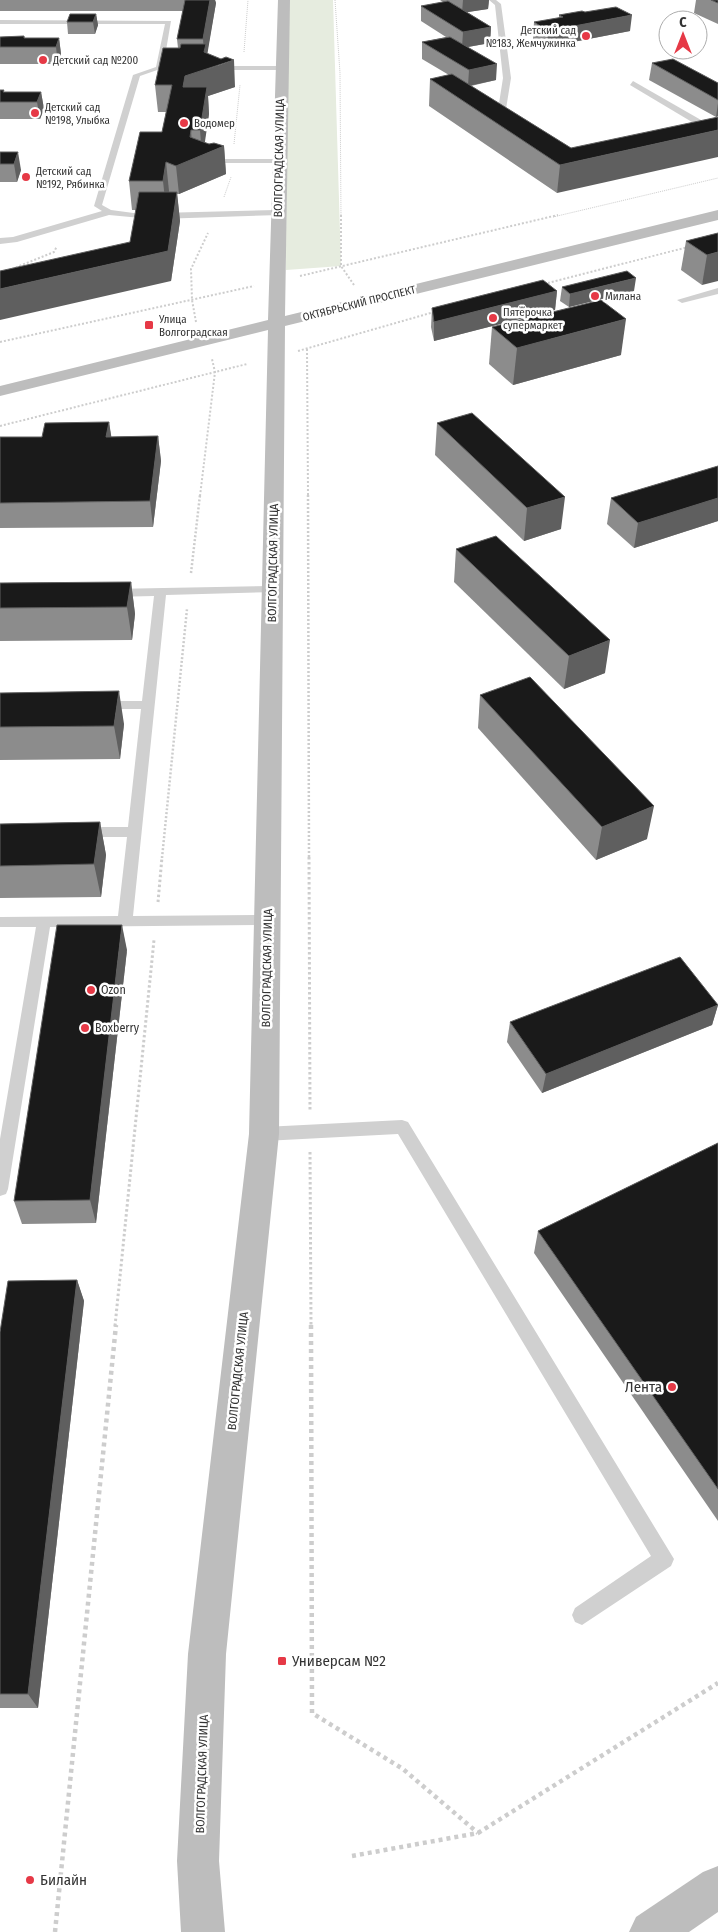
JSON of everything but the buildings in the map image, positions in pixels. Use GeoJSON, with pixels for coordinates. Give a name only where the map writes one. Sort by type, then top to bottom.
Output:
{"type":"FeatureCollection","features":[{"type":"Feature","properties":{"kind":"main road","name":"ВОЛГОГРАДСКАЯ УЛИЦА"},"geometry":{"type":"LineString","coordinates":[[203,1932],[198,1861],[207,1654],[264,1134],[280,68],[284,0]]}},
{"type":"Feature","properties":{"kind":"main road","name":"ОКТЯБРЬСКИЙ ПРОСПЕКТ"},"geometry":{"type":"LineString","coordinates":[[0,391],[718,205]]}},
{"type":"Feature","properties":{"kind":"main road","name":"ОКТЯБРЬСКИЙ ПРОСПЕКТ"},"geometry":{"type":"LineString","coordinates":[[0,378],[276,318],[718,215]]}},
{"type":"Feature","properties":{"kind":"main road"},"geometry":{"type":"LineString","coordinates":[[651,1932],[718,1887]]}},
{"type":"Feature","properties":{"kind":"lane"},"geometry":{"type":"LineString","coordinates":[[492,0],[498,4],[497,38],[507,78],[501,116]]}},
{"type":"Feature","properties":{"kind":"lane"},"geometry":{"type":"LineString","coordinates":[[0,22],[169,22],[164,68],[137,76],[98,206],[109,212],[138,216],[278,213]]}},
{"type":"Feature","properties":{"kind":"lane"},"geometry":{"type":"LineString","coordinates":[[204,68],[221,71],[280,68]]}},
{"type":"Feature","properties":{"kind":"lane"},"geometry":{"type":"LineString","coordinates":[[499,72],[507,78]]}},
{"type":"Feature","properties":{"kind":"lane"},"geometry":{"type":"LineString","coordinates":[[634,83],[708,125],[696,128]]}},
{"type":"Feature","properties":{"kind":"lane"},"geometry":{"type":"LineString","coordinates":[[493,111],[517,126]]}},
{"type":"Feature","properties":{"kind":"lane"},"geometry":{"type":"LineString","coordinates":[[200,161],[279,161]]}},
{"type":"Feature","properties":{"kind":"lane"},"geometry":{"type":"LineString","coordinates":[[0,241],[14,240],[109,212]]}},
{"type":"Feature","properties":{"kind":"lane"},"geometry":{"type":"LineString","coordinates":[[136,225],[138,216]]}},
{"type":"Feature","properties":{"kind":"lane"},"geometry":{"type":"LineString","coordinates":[[682,300],[718,290]]}},
{"type":"Feature","properties":{"kind":"lane"},"geometry":{"type":"LineString","coordinates":[[100,593],[273,590]]}},
{"type":"Feature","properties":{"kind":"lane"},"geometry":{"type":"LineString","coordinates":[[125,921],[160,593]]}},
{"type":"Feature","properties":{"kind":"lane"},"geometry":{"type":"LineString","coordinates":[[89,705],[148,705]]}},
{"type":"Feature","properties":{"kind":"lane"},"geometry":{"type":"LineString","coordinates":[[67,832],[134,832]]}},
{"type":"Feature","properties":{"kind":"lane"},"geometry":{"type":"LineString","coordinates":[[0,922],[267,920]]}},
{"type":"Feature","properties":{"kind":"lane"},"geometry":{"type":"LineString","coordinates":[[0,1189],[44,922]]}},
{"type":"Feature","properties":{"kind":"lane"},"geometry":{"type":"LineString","coordinates":[[264,1134],[402,1127],[664,1559],[582,1615]]}},
{"type":"Feature","properties":{"kind":"path"},"geometry":{"type":"LineString","coordinates":[[335,0],[340,73],[341,266],[355,287]]}},
{"type":"Feature","properties":{"kind":"path"},"geometry":{"type":"LineString","coordinates":[[298,277],[718,178]]}},
{"type":"Feature","properties":{"kind":"path"},"geometry":{"type":"LineString","coordinates":[[9,270],[54,252],[72,223]]}},
{"type":"Feature","properties":{"kind":"path"},"geometry":{"type":"LineString","coordinates":[[538,286],[690,247]]}},
{"type":"Feature","properties":{"kind":"path"},"geometry":{"type":"LineString","coordinates":[[0,342],[254,286]]}},
{"type":"Feature","properties":{"kind":"path"},"geometry":{"type":"LineString","coordinates":[[192,300],[196,325]]}},
{"type":"Feature","properties":{"kind":"path"},"geometry":{"type":"LineString","coordinates":[[442,310],[365,330],[307,349],[312,1713],[403,1769],[478,1833]]}},
{"type":"Feature","properties":{"kind":"path"},"geometry":{"type":"LineString","coordinates":[[0,426],[247,364]]}},
{"type":"Feature","properties":{"kind":"path"},"geometry":{"type":"LineString","coordinates":[[55,1932],[189,592],[215,372]]}},
{"type":"Feature","properties":{"kind":"path"},"geometry":{"type":"LineString","coordinates":[[352,1856],[478,1833],[718,1683]]}},
{"type":"Feature","properties":{"kind":"shaded area"},"geometry":{"type":"Polygon","coordinates":[[[287,0],[333,0],[341,266],[286,270],[287,0]]]}},
{"type":"Feature","properties":{"kind":"place","name":"Детский сад №183, Жемчужинка"},"geometry":{"type":"Point","coordinates":[586,36]}},
{"type":"Feature","properties":{"kind":"place","name":"Детский сад №200"},"geometry":{"type":"Point","coordinates":[43,60]}},
{"type":"Feature","properties":{"kind":"place","name":"Детский сад №198, Улыбка"},"geometry":{"type":"Point","coordinates":[35,113]}},
{"type":"Feature","properties":{"kind":"place","name":"Водомер"},"geometry":{"type":"Point","coordinates":[184,123]}},
{"type":"Feature","properties":{"kind":"place","name":"Детский сад №192, Рябинка"},"geometry":{"type":"Point","coordinates":[26,177]}},
{"type":"Feature","properties":{"kind":"place","name":"Милана"},"geometry":{"type":"Point","coordinates":[595,296]}},
{"type":"Feature","properties":{"kind":"place","name":"Пятёрочка супермаркет"},"geometry":{"type":"Point","coordinates":[493,318]}},
{"type":"Feature","properties":{"kind":"place","name":"Улица Волгоградская"},"geometry":{"type":"Point","coordinates":[149,325]}},
{"type":"Feature","properties":{"kind":"place","name":"Ozon"},"geometry":{"type":"Point","coordinates":[91,990]}},
{"type":"Feature","properties":{"kind":"place","name":"Boxberry"},"geometry":{"type":"Point","coordinates":[85,1028]}},
{"type":"Feature","properties":{"kind":"place","name":"Лента"},"geometry":{"type":"Point","coordinates":[672,1387]}},
{"type":"Feature","properties":{"kind":"place","name":"Универсам №2"},"geometry":{"type":"Point","coordinates":[282,1661]}},
{"type":"Feature","properties":{"kind":"place","name":"Билайн"},"geometry":{"type":"Point","coordinates":[30,1880]}}]}
